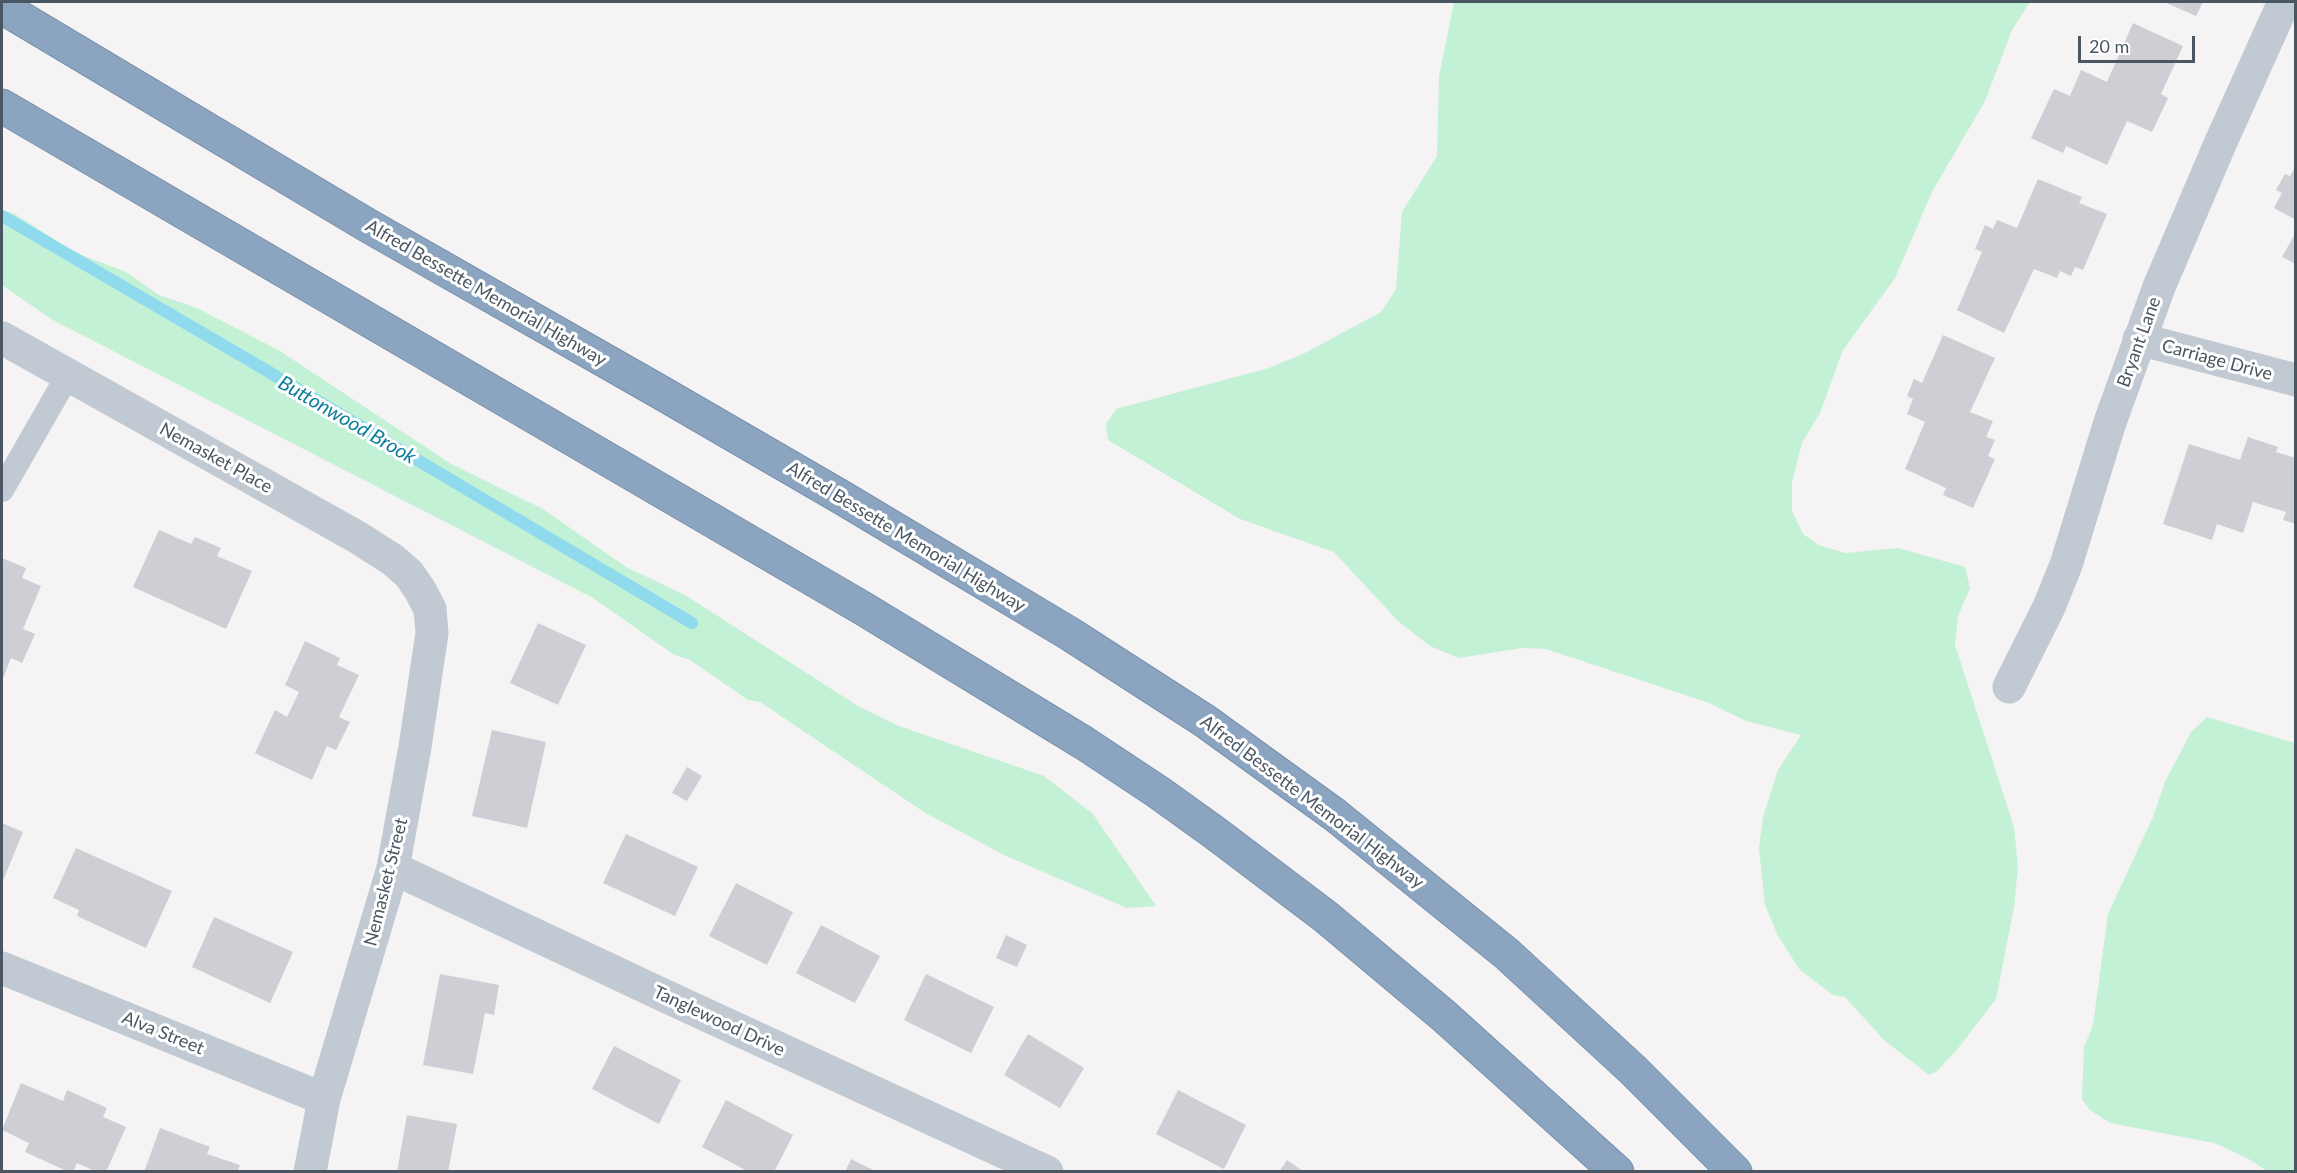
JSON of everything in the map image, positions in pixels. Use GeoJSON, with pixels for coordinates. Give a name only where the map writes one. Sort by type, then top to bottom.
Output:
{"type":"FeatureCollection","features":[{"type":"Feature","properties":{"kind":"highway","name":"Alfred Bessette Memorial Highway"},"geometry":{"type":"LineString","coordinates":[[2,7],[367,225],[831,492],[1070,634],[1196,715],[1335,815],[1499,947],[1634,1070],[1735,1172]]}},
{"type":"Feature","properties":{"kind":"highway"},"geometry":{"type":"LineString","coordinates":[[2,106],[864,609],[1010,696],[1149,786],[1326,917],[1444,1016],[1617,1172]]}},
{"type":"Feature","properties":{"kind":"street","name":"Bryant Lane"},"geometry":{"type":"LineString","coordinates":[[2009,687],[2067,565],[2095,468],[2139,339],[2194,204],[2284,2]]}},
{"type":"Feature","properties":{"kind":"street","name":"Nemasket Place"},"geometry":{"type":"LineString","coordinates":[[2,338],[357,537],[393,560],[420,590]]}},
{"type":"Feature","properties":{"kind":"street","name":"Carriage Drive"},"geometry":{"type":"LineString","coordinates":[[2139,339],[2295,380]]}},
{"type":"Feature","properties":{"kind":"street","name":"Nemasket Street"},"geometry":{"type":"LineString","coordinates":[[310,1172],[324,1099],[393,868],[415,747],[432,633],[430,609],[420,590]]}},
{"type":"Feature","properties":{"kind":"street","name":"Tanglewood Drive"},"geometry":{"type":"LineString","coordinates":[[393,868],[1047,1172]]}},
{"type":"Feature","properties":{"kind":"street","name":"Alva Street"},"geometry":{"type":"LineString","coordinates":[[2,968],[324,1099]]}},
{"type":"Feature","properties":{"kind":"lane"},"geometry":{"type":"LineString","coordinates":[[2,490],[68,375]]}},
{"type":"Feature","properties":{"kind":"green space"},"geometry":{"type":"Polygon","coordinates":[[[1454,2],[2030,2],[2012,30],[1985,101],[1932,192],[1895,278],[1843,350],[1820,413],[1802,443],[1792,482],[1792,511],[1803,534],[1819,545],[1845,553],[1898,548],[1965,567],[1970,588],[1958,616],[1955,645],[2014,827],[2018,867],[2014,907],[1996,999],[1956,1051],[1936,1072],[1929,1075],[1884,1040],[1845,997],[1833,995],[1800,970],[1778,936],[1765,905],[1759,848],[1763,817],[1778,770],[1801,735],[1746,721],[1709,703],[1546,649],[1522,648],[1459,658],[1430,646],[1398,621],[1334,552],[1240,519],[1108,440],[1106,424],[1116,409],[1269,368],[1307,352],[1381,312],[1396,289],[1402,212],[1437,156],[1439,76],[1454,2]]]}},
{"type":"Feature","properties":{"kind":"green space"},"geometry":{"type":"Polygon","coordinates":[[[2,210],[15,214],[74,252],[126,272],[159,295],[197,308],[280,351],[451,464],[543,509],[626,567],[685,595],[858,706],[899,726],[1044,776],[1093,814],[1156,906],[1127,908],[1004,855],[924,812],[760,702],[748,700],[690,660],[673,654],[593,598],[51,319],[2,285],[2,210]]]}},
{"type":"Feature","properties":{"kind":"green space"},"geometry":{"type":"Polygon","coordinates":[[[2207,717],[2295,743],[2295,1171],[2267,1171],[2247,1158],[2214,1143],[2110,1123],[2090,1110],[2082,1099],[2084,1047],[2093,1025],[2108,914],[2153,817],[2165,782],[2191,732],[2207,717]]]}},
{"type":"Feature","properties":{"kind":"building"},"geometry":{"type":"Polygon","coordinates":[[[2164,2],[2203,2],[2196,16],[2164,2]]]}},
{"type":"Feature","properties":{"kind":"building"},"geometry":{"type":"Polygon","coordinates":[[[2133,23],[2183,46],[2161,94],[2168,98],[2152,132],[2127,121],[2107,165],[2066,146],[2063,153],[2031,138],[2054,89],[2070,96],[2081,70],[2107,82],[2133,23]]]}},
{"type":"Feature","properties":{"kind":"building"},"geometry":{"type":"Polygon","coordinates":[[[2296,166],[2296,220],[2274,208],[2282,193],[2276,190],[2285,174],[2290,176],[2296,166]]]}},
{"type":"Feature","properties":{"kind":"building"},"geometry":{"type":"Polygon","coordinates":[[[2038,179],[2082,197],[2079,203],[2107,214],[2083,270],[2075,267],[2071,276],[2060,271],[2057,278],[2034,269],[2004,333],[1957,310],[1982,252],[1975,249],[1985,225],[1993,229],[1997,220],[2017,228],[2038,179]]]}},
{"type":"Feature","properties":{"kind":"building"},"geometry":{"type":"Polygon","coordinates":[[[2296,232],[2296,264],[2282,257],[2296,232]]]}},
{"type":"Feature","properties":{"kind":"building"},"geometry":{"type":"Polygon","coordinates":[[[1943,335],[1995,358],[1970,412],[1993,421],[1986,437],[1995,440],[1988,456],[1995,459],[1973,508],[1943,495],[1946,488],[1905,469],[1925,422],[1907,414],[1913,399],[1907,396],[1914,379],[1922,383],[1943,335]]]}},
{"type":"Feature","properties":{"kind":"building"},"geometry":{"type":"Polygon","coordinates":[[[2248,437],[2278,447],[2276,452],[2296,458],[2296,524],[2283,520],[2286,512],[2253,502],[2243,533],[2217,524],[2212,540],[2163,524],[2189,444],[2240,460],[2248,437]]]}},
{"type":"Feature","properties":{"kind":"building"},"geometry":{"type":"Polygon","coordinates":[[[159,530],[191,544],[195,537],[221,548],[217,556],[252,571],[226,629],[133,587],[159,530]]]}},
{"type":"Feature","properties":{"kind":"building"},"geometry":{"type":"Polygon","coordinates":[[[2,558],[26,568],[22,578],[41,586],[23,629],[35,634],[22,663],[11,658],[2,681],[2,558]]]}},
{"type":"Feature","properties":{"kind":"building"},"geometry":{"type":"Polygon","coordinates":[[[538,623],[586,645],[558,705],[510,683],[538,623]]]}},
{"type":"Feature","properties":{"kind":"building"},"geometry":{"type":"Polygon","coordinates":[[[305,641],[340,658],[337,665],[359,675],[339,717],[350,722],[336,750],[327,746],[312,780],[255,753],[275,710],[287,717],[299,692],[285,685],[305,641]]]}},
{"type":"Feature","properties":{"kind":"building"},"geometry":{"type":"Polygon","coordinates":[[[492,730],[546,742],[527,828],[472,816],[492,730]]]}},
{"type":"Feature","properties":{"kind":"building"},"geometry":{"type":"Polygon","coordinates":[[[687,767],[702,776],[687,801],[672,793],[687,767]]]}},
{"type":"Feature","properties":{"kind":"building"},"geometry":{"type":"Polygon","coordinates":[[[2,823],[23,832],[2,883],[2,823]]]}},
{"type":"Feature","properties":{"kind":"building"},"geometry":{"type":"Polygon","coordinates":[[[626,834],[698,867],[675,916],[603,883],[626,834]]]}},
{"type":"Feature","properties":{"kind":"building"},"geometry":{"type":"Polygon","coordinates":[[[76,848],[172,891],[146,948],[77,916],[79,910],[53,898],[76,848]]]}},
{"type":"Feature","properties":{"kind":"building"},"geometry":{"type":"Polygon","coordinates":[[[736,883],[793,912],[767,965],[709,936],[736,883]]]}},
{"type":"Feature","properties":{"kind":"building"},"geometry":{"type":"Polygon","coordinates":[[[214,917],[293,952],[270,1003],[192,967],[214,917]]]}},
{"type":"Feature","properties":{"kind":"building"},"geometry":{"type":"Polygon","coordinates":[[[821,925],[880,956],[855,1003],[796,973],[821,925]]]}},
{"type":"Feature","properties":{"kind":"building"},"geometry":{"type":"Polygon","coordinates":[[[1006,935],[1027,945],[1017,967],[996,958],[1006,935]]]}},
{"type":"Feature","properties":{"kind":"building"},"geometry":{"type":"Polygon","coordinates":[[[440,974],[499,985],[494,1015],[485,1013],[473,1074],[423,1065],[440,974]]]}},
{"type":"Feature","properties":{"kind":"building"},"geometry":{"type":"Polygon","coordinates":[[[926,974],[994,1007],[971,1053],[904,1020],[926,974]]]}},
{"type":"Feature","properties":{"kind":"building"},"geometry":{"type":"Polygon","coordinates":[[[1028,1034],[1084,1068],[1060,1108],[1004,1075],[1028,1034]]]}},
{"type":"Feature","properties":{"kind":"building"},"geometry":{"type":"Polygon","coordinates":[[[614,1046],[681,1080],[659,1124],[592,1089],[614,1046]]]}},
{"type":"Feature","properties":{"kind":"building"},"geometry":{"type":"Polygon","coordinates":[[[21,1083],[63,1101],[67,1090],[107,1108],[103,1117],[126,1127],[106,1172],[97,1172],[77,1163],[73,1172],[69,1172],[25,1152],[29,1143],[2,1130],[21,1083]]]}},
{"type":"Feature","properties":{"kind":"building"},"geometry":{"type":"Polygon","coordinates":[[[1178,1090],[1246,1125],[1224,1169],[1156,1134],[1178,1090]]]}},
{"type":"Feature","properties":{"kind":"building"},"geometry":{"type":"Polygon","coordinates":[[[726,1100],[793,1135],[774,1172],[749,1172],[702,1147],[726,1100]]]}},
{"type":"Feature","properties":{"kind":"building"},"geometry":{"type":"Polygon","coordinates":[[[407,1115],[457,1124],[448,1172],[397,1172],[407,1115]]]}},
{"type":"Feature","properties":{"kind":"building"},"geometry":{"type":"Polygon","coordinates":[[[160,1128],[210,1147],[207,1154],[240,1165],[237,1172],[144,1172],[160,1128]]]}},
{"type":"Feature","properties":{"kind":"building"},"geometry":{"type":"Polygon","coordinates":[[[851,1159],[877,1172],[845,1172],[851,1159]]]}},
{"type":"Feature","properties":{"kind":"building"},"geometry":{"type":"Polygon","coordinates":[[[1287,1160],[1304,1172],[1279,1172],[1287,1160]]]}},
{"type":"Feature","properties":{"kind":"waterway","name":"Buttonwood Brook"},"geometry":{"type":"LineString","coordinates":[[2,216],[692,623]]}}]}
